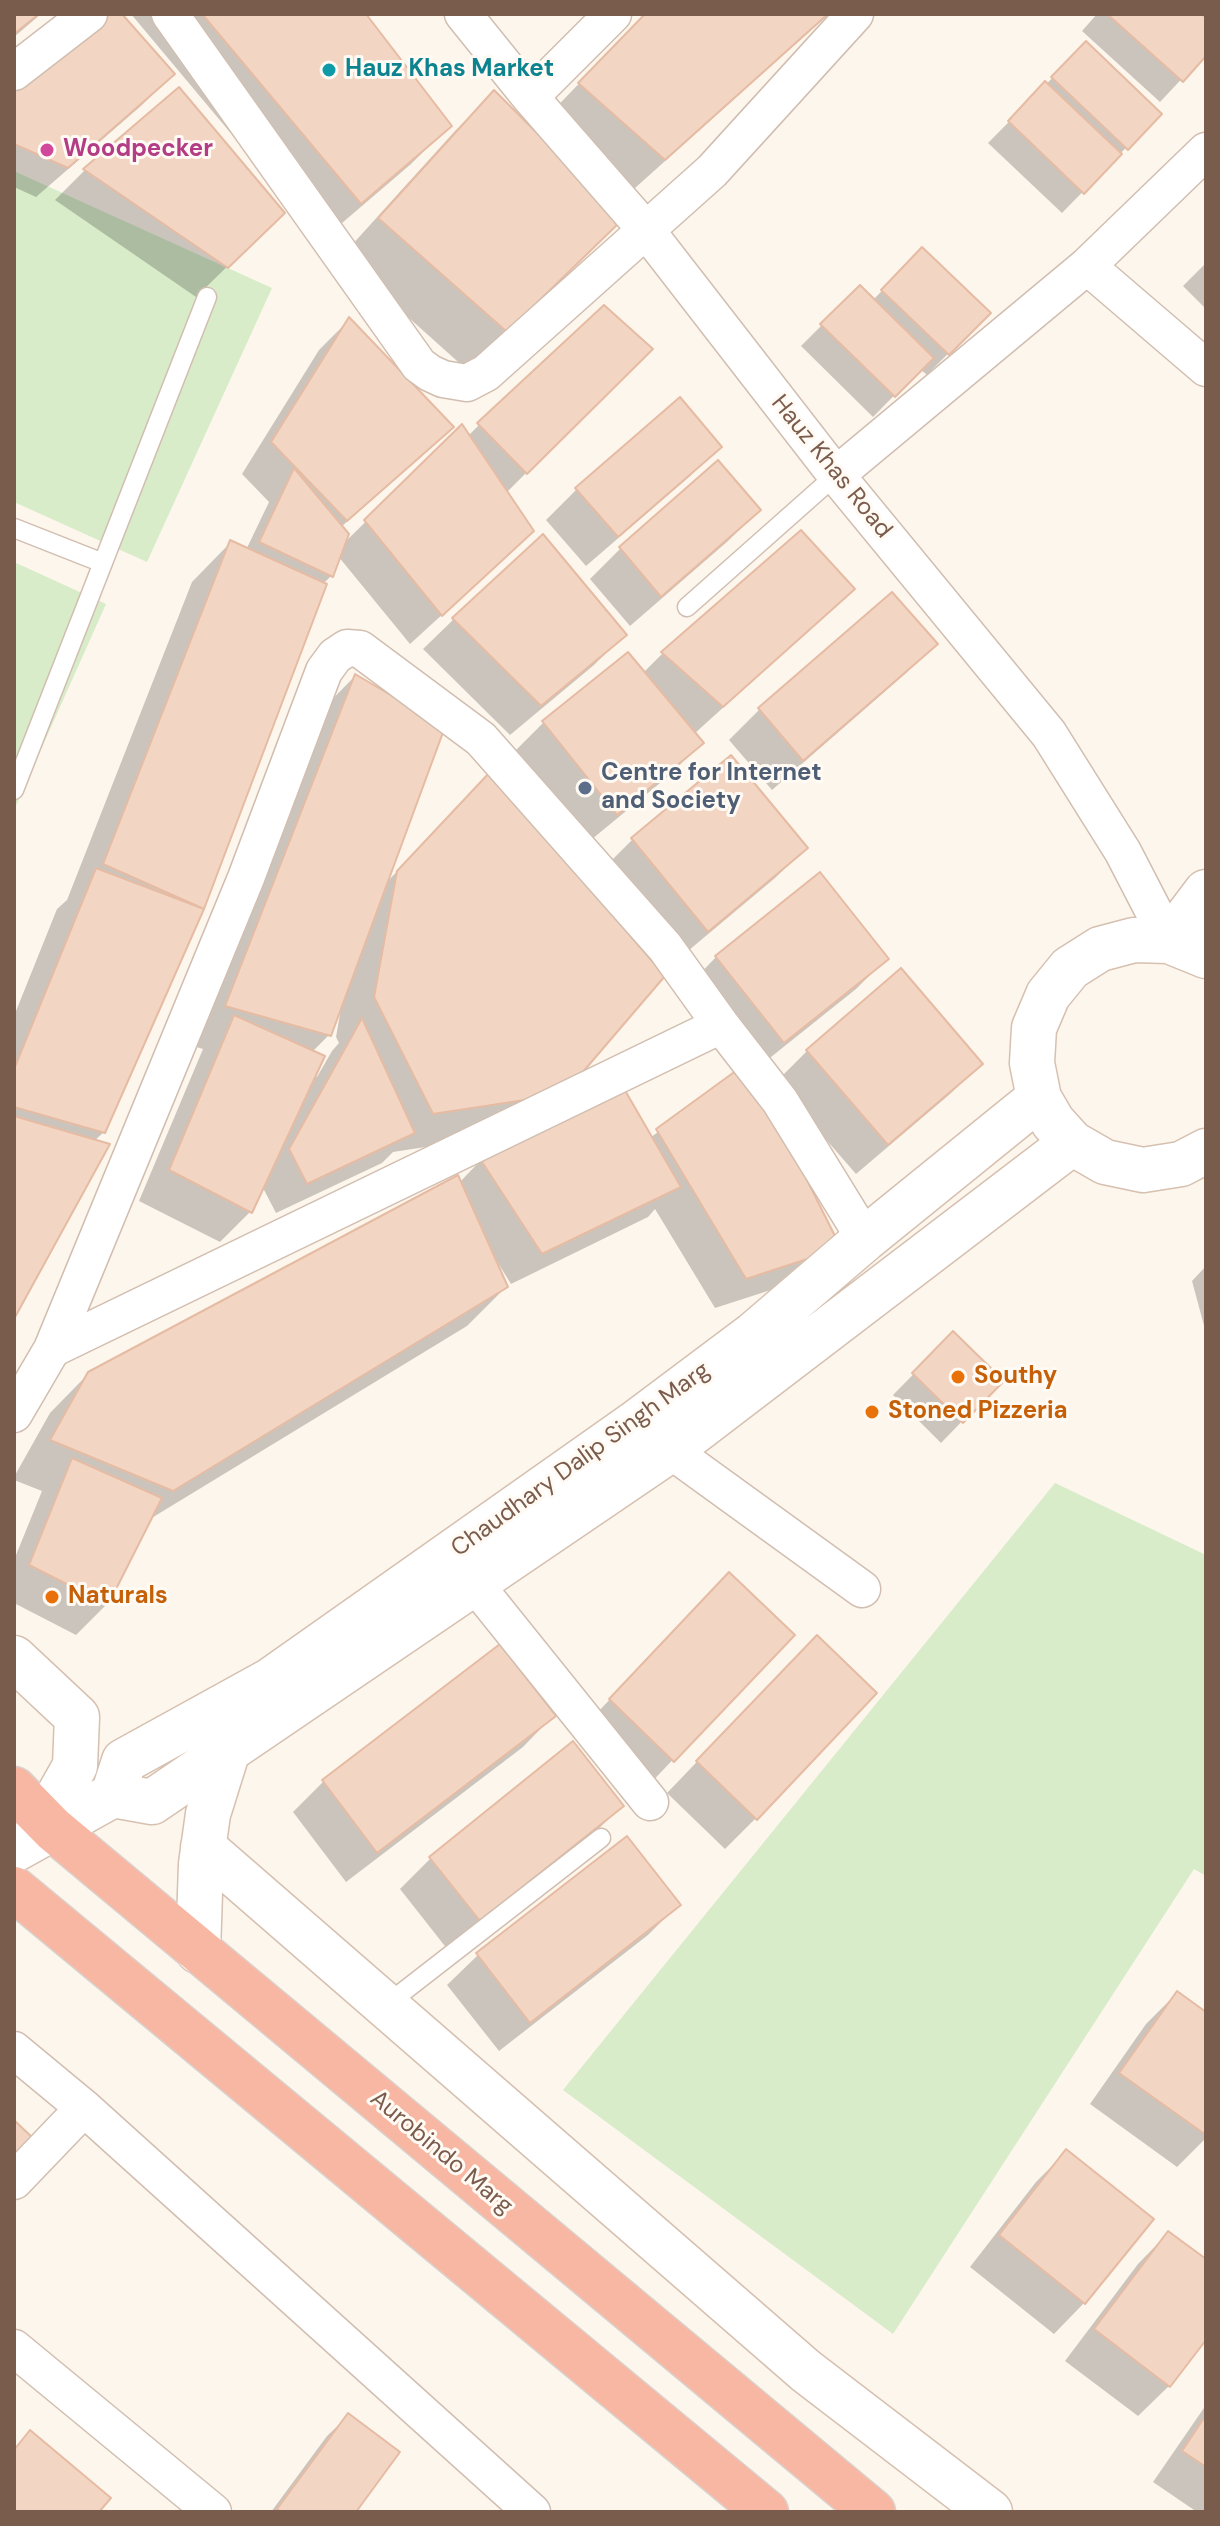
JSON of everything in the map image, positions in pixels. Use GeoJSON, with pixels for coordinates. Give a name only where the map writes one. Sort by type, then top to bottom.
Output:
{"type":"FeatureCollection","features":[{"type":"Feature","properties":{"kind":"highway","name":"Aurobindo Marg"},"geometry":{"type":"LineString","coordinates":[[14,1789],[37,1833],[198,1951],[873,2512]]}},
{"type":"Feature","properties":{"kind":"highway"},"geometry":{"type":"LineString","coordinates":[[14,1889],[766,2512]]}},
{"type":"Feature","properties":{"kind":"street"},"geometry":{"type":"LineString","coordinates":[[14,72],[89,14]]}},
{"type":"Feature","properties":{"kind":"street"},"geometry":{"type":"LineString","coordinates":[[170,14],[419,365],[443,379],[467,383],[486,373],[712,171],[855,14]]}},
{"type":"Feature","properties":{"kind":"street","name":"Hauz Khas Road"},"geometry":{"type":"LineString","coordinates":[[463,14],[530,97],[646,230],[836,475],[1049,734],[1188,948]]}},
{"type":"Feature","properties":{"kind":"street"},"geometry":{"type":"LineString","coordinates":[[530,97],[613,14]]}},
{"type":"Feature","properties":{"kind":"street"},"geometry":{"type":"LineString","coordinates":[[836,475],[1087,266],[1206,151]]}},
{"type":"Feature","properties":{"kind":"street"},"geometry":{"type":"LineString","coordinates":[[1087,266],[1206,368]]}},
{"type":"Feature","properties":{"kind":"street"},"geometry":{"type":"LineString","coordinates":[[14,1414],[52,1349],[246,878],[324,671],[335,656],[347,648],[360,649],[481,739],[665,947],[780,1101],[836,1187],[865,1239]]}},
{"type":"Feature","properties":{"kind":"street"},"geometry":{"type":"LineString","coordinates":[[1198,1159],[1143,1170],[1105,1162],[1072,1143],[1053,1122],[1039,1098],[1032,1063],[1034,1028],[1048,995],[1070,968],[1100,949],[1134,940],[1188,948],[1206,892]]}},
{"type":"Feature","properties":{"kind":"street"},"geometry":{"type":"LineString","coordinates":[[52,1349],[721,1025]]}},
{"type":"Feature","properties":{"kind":"street","name":"Chaudhary Dalip Singh Marg"},"geometry":{"type":"LineString","coordinates":[[113,1795],[124,1761],[271,1680],[634,1424],[751,1361],[865,1239],[1039,1098]]}},
{"type":"Feature","properties":{"kind":"street"},"geometry":{"type":"LineString","coordinates":[[37,1833],[113,1795],[152,1802],[670,1450],[751,1361],[1072,1143]]}},
{"type":"Feature","properties":{"kind":"street"},"geometry":{"type":"LineString","coordinates":[[670,1450],[862,1589]]}},
{"type":"Feature","properties":{"kind":"street"},"geometry":{"type":"LineString","coordinates":[[474,1583],[650,1802]]}},
{"type":"Feature","properties":{"kind":"street"},"geometry":{"type":"LineString","coordinates":[[14,1658],[77,1717],[75,1766],[37,1833]]}},
{"type":"Feature","properties":{"kind":"street"},"geometry":{"type":"LineString","coordinates":[[198,1951],[203,1847],[208,1814],[228,1750]]}},
{"type":"Feature","properties":{"kind":"street"},"geometry":{"type":"LineString","coordinates":[[203,1847],[806,2371],[990,2512]]}},
{"type":"Feature","properties":{"kind":"street"},"geometry":{"type":"LineString","coordinates":[[14,2050],[84,2108],[532,2512]]}},
{"type":"Feature","properties":{"kind":"street"},"geometry":{"type":"LineString","coordinates":[[14,2181],[84,2108]]}},
{"type":"Feature","properties":{"kind":"street"},"geometry":{"type":"LineString","coordinates":[[14,2348],[213,2512]]}},
{"type":"Feature","properties":{"kind":"lane"},"geometry":{"type":"LineString","coordinates":[[14,790],[207,297]]}},
{"type":"Feature","properties":{"kind":"lane"},"geometry":{"type":"LineString","coordinates":[[687,607],[836,475]]}},
{"type":"Feature","properties":{"kind":"lane"},"geometry":{"type":"LineString","coordinates":[[14,528],[103,563]]}},
{"type":"Feature","properties":{"kind":"lane"},"geometry":{"type":"LineString","coordinates":[[386,2005],[601,1838]]}},
{"type":"Feature","properties":{"kind":"green space"},"geometry":{"type":"Polygon","coordinates":[[[14,171],[272,288],[147,562],[14,502],[14,171]]]}},
{"type":"Feature","properties":{"kind":"green space"},"geometry":{"type":"Polygon","coordinates":[[[14,562],[106,604],[14,810],[14,562]]]}},
{"type":"Feature","properties":{"kind":"green space"},"geometry":{"type":"Polygon","coordinates":[[[1055,1483],[1206,1555],[1206,1876],[1194,1869],[893,2334],[563,2090],[1055,1483]]]}},
{"type":"Feature","properties":{"kind":"building"},"geometry":{"type":"Polygon","coordinates":[[[14,14],[39,14],[14,34],[14,14]]]}},
{"type":"Feature","properties":{"kind":"building"},"geometry":{"type":"Polygon","coordinates":[[[93,14],[122,14],[175,74],[68,168],[14,144],[14,85],[93,14]]]}},
{"type":"Feature","properties":{"kind":"building","name":"Hauz Khas Market"},"geometry":{"type":"Polygon","coordinates":[[[202,14],[366,14],[452,126],[361,204],[202,14]]]}},
{"type":"Feature","properties":{"kind":"building"},"geometry":{"type":"Polygon","coordinates":[[[645,14],[828,14],[665,160],[578,83],[645,14]]]}},
{"type":"Feature","properties":{"kind":"building"},"geometry":{"type":"Polygon","coordinates":[[[1107,14],[1202,14],[1206,18],[1206,56],[1183,82],[1107,14]]]}},
{"type":"Feature","properties":{"kind":"building"},"geometry":{"type":"Polygon","coordinates":[[[1086,41],[1162,114],[1128,150],[1051,77],[1086,41]]]}},
{"type":"Feature","properties":{"kind":"building"},"geometry":{"type":"Polygon","coordinates":[[[1045,81],[1122,154],[1084,194],[1008,121],[1045,81]]]}},
{"type":"Feature","properties":{"kind":"building"},"geometry":{"type":"Polygon","coordinates":[[[179,87],[285,213],[228,268],[83,169],[179,87]]]}},
{"type":"Feature","properties":{"kind":"building"},"geometry":{"type":"Polygon","coordinates":[[[494,90],[623,219],[507,332],[378,218],[494,90]]]}},
{"type":"Feature","properties":{"kind":"building"},"geometry":{"type":"Polygon","coordinates":[[[922,247],[991,313],[949,355],[881,290],[922,247]]]}},
{"type":"Feature","properties":{"kind":"building"},"geometry":{"type":"Polygon","coordinates":[[[860,285],[934,358],[895,397],[820,324],[860,285]]]}},
{"type":"Feature","properties":{"kind":"building"},"geometry":{"type":"Polygon","coordinates":[[[604,305],[653,349],[527,474],[477,423],[604,305]]]}},
{"type":"Feature","properties":{"kind":"building"},"geometry":{"type":"Polygon","coordinates":[[[349,317],[454,427],[347,521],[271,442],[349,317]]]}},
{"type":"Feature","properties":{"kind":"building"},"geometry":{"type":"Polygon","coordinates":[[[680,397],[722,447],[618,537],[575,488],[680,397]]]}},
{"type":"Feature","properties":{"kind":"building"},"geometry":{"type":"Polygon","coordinates":[[[462,424],[534,531],[442,616],[364,520],[462,424]]]}},
{"type":"Feature","properties":{"kind":"building"},"geometry":{"type":"Polygon","coordinates":[[[718,460],[761,510],[661,597],[619,547],[718,460]]]}},
{"type":"Feature","properties":{"kind":"building"},"geometry":{"type":"Polygon","coordinates":[[[294,468],[349,534],[333,577],[259,542],[294,468]]]}},
{"type":"Feature","properties":{"kind":"building"},"geometry":{"type":"Polygon","coordinates":[[[801,530],[855,589],[723,707],[661,652],[801,530]]]}},
{"type":"Feature","properties":{"kind":"building"},"geometry":{"type":"Polygon","coordinates":[[[543,534],[627,635],[541,706],[452,618],[543,534]]]}},
{"type":"Feature","properties":{"kind":"building"},"geometry":{"type":"Polygon","coordinates":[[[230,540],[327,584],[204,909],[103,864],[230,540]]]}},
{"type":"Feature","properties":{"kind":"building"},"geometry":{"type":"Polygon","coordinates":[[[892,592],[938,644],[803,761],[758,708],[892,592]]]}},
{"type":"Feature","properties":{"kind":"building"},"geometry":{"type":"Polygon","coordinates":[[[628,652],[704,743],[617,815],[542,721],[628,652]]]}},
{"type":"Feature","properties":{"kind":"building"},"geometry":{"type":"Polygon","coordinates":[[[355,674],[445,727],[331,1036],[225,1006],[355,674]]]}},
{"type":"Feature","properties":{"kind":"building"},"geometry":{"type":"Polygon","coordinates":[[[731,755],[808,848],[708,932],[631,838],[731,755]]]}},
{"type":"Feature","properties":{"kind":"building"},"geometry":{"type":"Polygon","coordinates":[[[490,772],[665,976],[564,1094],[433,1114],[374,997],[397,871],[490,772]]]}},
{"type":"Feature","properties":{"kind":"building"},"geometry":{"type":"Polygon","coordinates":[[[96,868],[204,909],[105,1133],[14,1107],[14,1069],[96,868]]]}},
{"type":"Feature","properties":{"kind":"building"},"geometry":{"type":"Polygon","coordinates":[[[820,872],[889,959],[784,1043],[715,956],[820,872]]]}},
{"type":"Feature","properties":{"kind":"building"},"geometry":{"type":"Polygon","coordinates":[[[901,968],[983,1064],[888,1145],[806,1050],[901,968]]]}},
{"type":"Feature","properties":{"kind":"building"},"geometry":{"type":"Polygon","coordinates":[[[234,1015],[325,1056],[252,1213],[169,1170],[234,1015]]]}},
{"type":"Feature","properties":{"kind":"building"},"geometry":{"type":"Polygon","coordinates":[[[362,1018],[415,1133],[307,1184],[289,1149],[362,1018]]]}},
{"type":"Feature","properties":{"kind":"building"},"geometry":{"type":"Polygon","coordinates":[[[748,1062],[841,1248],[746,1279],[656,1129],[748,1062]]]}},
{"type":"Feature","properties":{"kind":"building"},"geometry":{"type":"Polygon","coordinates":[[[623,1087],[681,1187],[542,1254],[480,1159],[623,1087]]]}},
{"type":"Feature","properties":{"kind":"building"},"geometry":{"type":"Polygon","coordinates":[[[14,1116],[110,1144],[14,1319],[14,1116]]]}},
{"type":"Feature","properties":{"kind":"building"},"geometry":{"type":"Polygon","coordinates":[[[458,1175],[508,1287],[173,1491],[50,1440],[88,1372],[458,1175]]]}},
{"type":"Feature","properties":{"kind":"building","name":"Southy"},"geometry":{"type":"Polygon","coordinates":[[[953,1331],[1004,1381],[963,1423],[912,1373],[953,1331]]]}},
{"type":"Feature","properties":{"kind":"building"},"geometry":{"type":"Polygon","coordinates":[[[72,1458],[162,1498],[108,1605],[29,1565],[72,1458]]]}},
{"type":"Feature","properties":{"kind":"building"},"geometry":{"type":"Polygon","coordinates":[[[729,1572],[795,1635],[674,1762],[609,1699],[729,1572]]]}},
{"type":"Feature","properties":{"kind":"building"},"geometry":{"type":"Polygon","coordinates":[[[817,1635],[877,1693],[757,1820],[696,1761],[817,1635]]]}},
{"type":"Feature","properties":{"kind":"building"},"geometry":{"type":"Polygon","coordinates":[[[500,1644],[556,1716],[377,1853],[322,1780],[500,1644]]]}},
{"type":"Feature","properties":{"kind":"building"},"geometry":{"type":"Polygon","coordinates":[[[573,1741],[624,1806],[480,1921],[429,1857],[573,1741]]]}},
{"type":"Feature","properties":{"kind":"building"},"geometry":{"type":"Polygon","coordinates":[[[627,1836],[681,1905],[530,2023],[476,1953],[627,1836]]]}},
{"type":"Feature","properties":{"kind":"building"},"geometry":{"type":"Polygon","coordinates":[[[1177,1991],[1206,2012],[1206,2135],[1119,2073],[1177,1991]]]}},
{"type":"Feature","properties":{"kind":"building"},"geometry":{"type":"Polygon","coordinates":[[[14,2120],[38,2143],[14,2169],[14,2120]]]}},
{"type":"Feature","properties":{"kind":"building"},"geometry":{"type":"Polygon","coordinates":[[[1066,2149],[1154,2219],[1085,2304],[999,2235],[1066,2149]]]}},
{"type":"Feature","properties":{"kind":"building"},"geometry":{"type":"Polygon","coordinates":[[[1168,2231],[1206,2259],[1206,2340],[1170,2387],[1094,2329],[1168,2231]]]}},
{"type":"Feature","properties":{"kind":"building"},"geometry":{"type":"Polygon","coordinates":[[[348,2413],[400,2452],[356,2512],[281,2512],[277,2509],[348,2413]]]}},
{"type":"Feature","properties":{"kind":"building"},"geometry":{"type":"Polygon","coordinates":[[[1206,2415],[1206,2467],[1182,2451],[1206,2415]]]}},
{"type":"Feature","properties":{"kind":"building"},"geometry":{"type":"Polygon","coordinates":[[[30,2430],[111,2498],[99,2512],[14,2512],[14,2450],[30,2430]]]}},
{"type":"Feature","properties":{"kind":"place","name":"Hauz Khas Market"},"geometry":{"type":"Point","coordinates":[329,70]}},
{"type":"Feature","properties":{"kind":"place","name":"Woodpecker"},"geometry":{"type":"Point","coordinates":[47,150]}},
{"type":"Feature","properties":{"kind":"place","name":"Centre for Internet and Society"},"geometry":{"type":"Point","coordinates":[585,788]}},
{"type":"Feature","properties":{"kind":"place","name":"Southy"},"geometry":{"type":"Point","coordinates":[958,1377]}},
{"type":"Feature","properties":{"kind":"place","name":"Stoned Pizzeria"},"geometry":{"type":"Point","coordinates":[872,1412]}},
{"type":"Feature","properties":{"kind":"place","name":"Naturals"},"geometry":{"type":"Point","coordinates":[52,1597]}}]}
